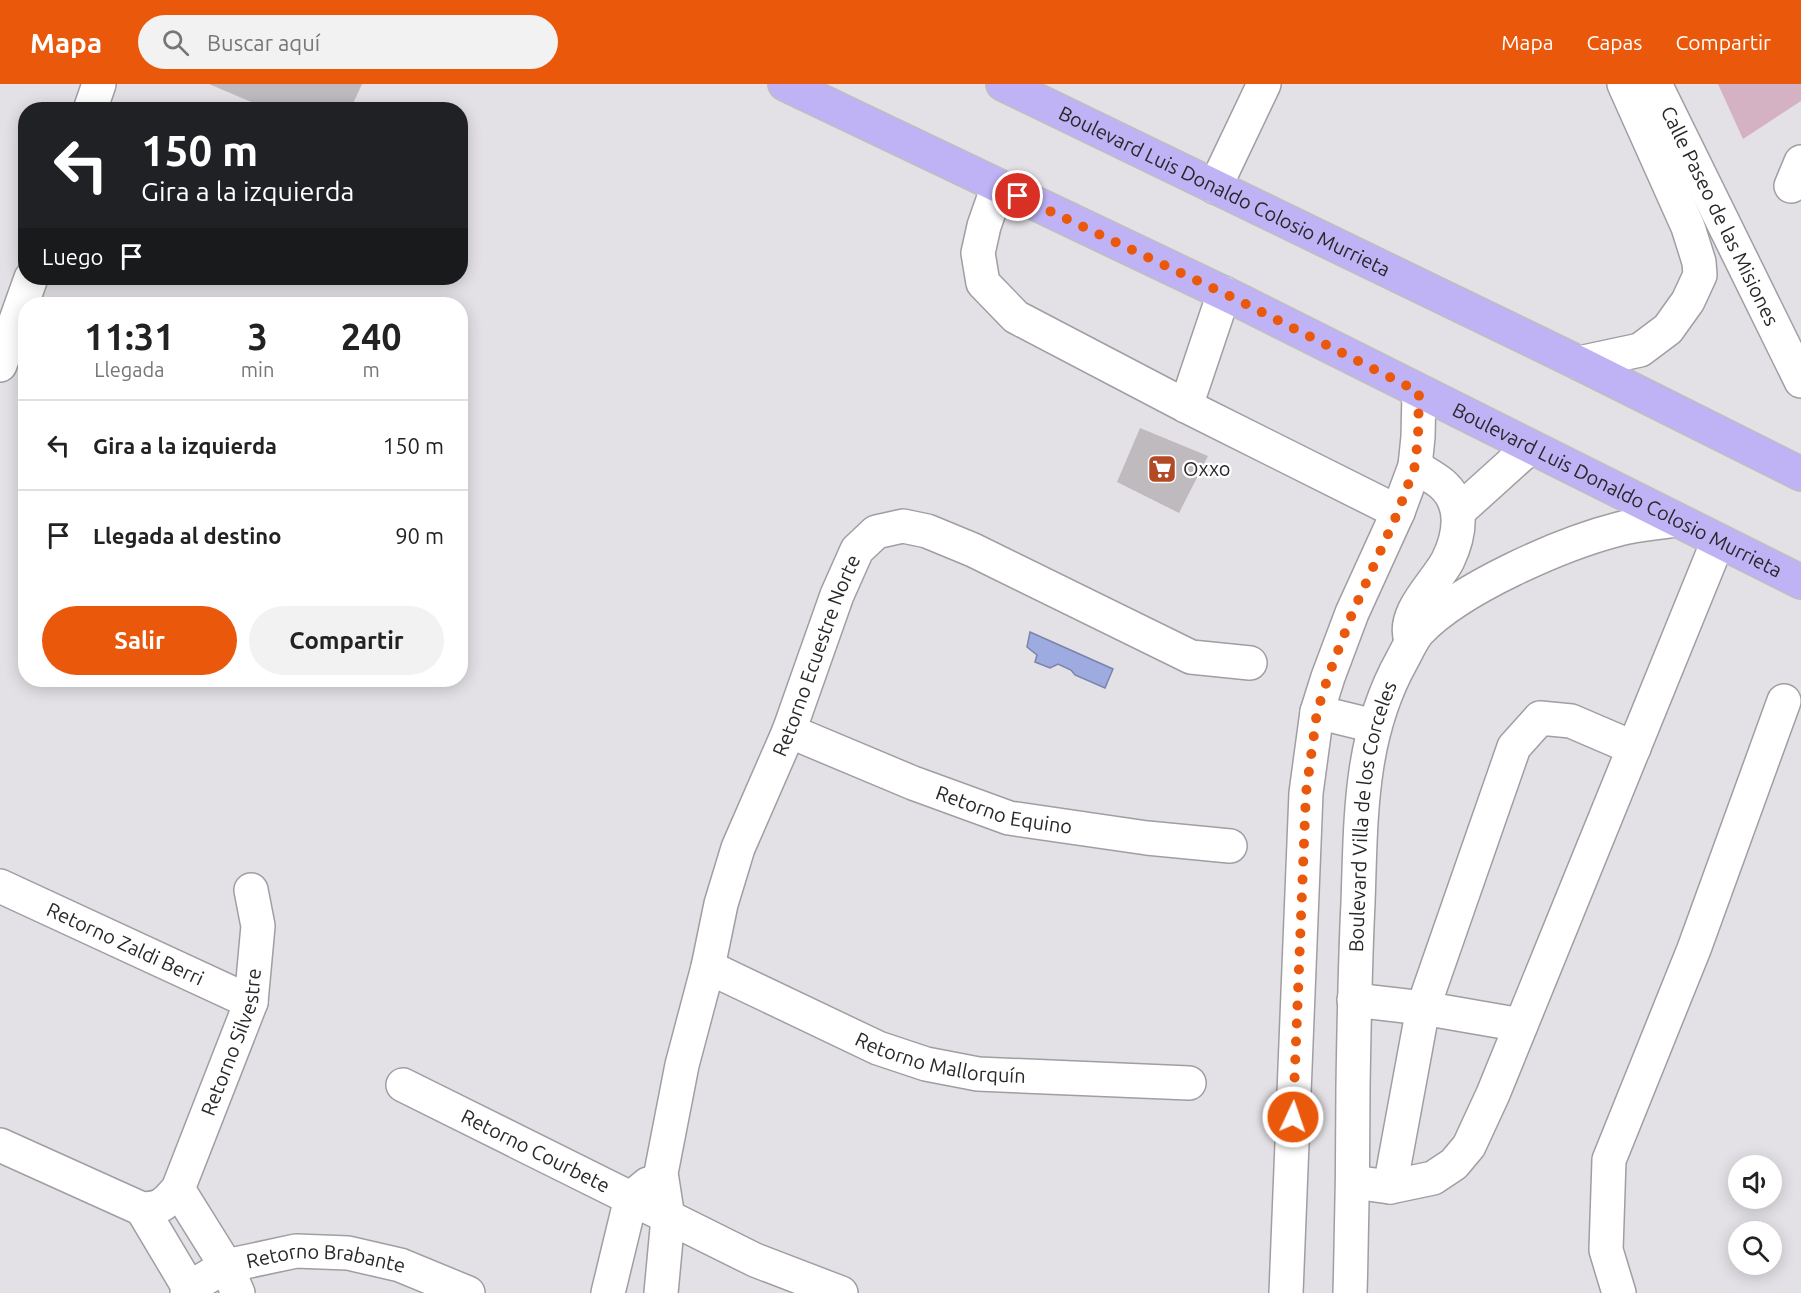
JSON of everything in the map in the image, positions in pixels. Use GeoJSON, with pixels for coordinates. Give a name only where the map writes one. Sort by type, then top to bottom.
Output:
{"type":"FeatureCollection","features":[{"type":"Feature","properties":{"kind":"main road","name":"Boulevard Luis Donaldo Colosio Murrieta"},"geometry":{"type":"LineString","coordinates":[[785,84],[1224,294],[1801,582]]}},
{"type":"Feature","properties":{"kind":"main road","name":"Boulevard Luis Donaldo Colosio Murrieta"},"geometry":{"type":"LineString","coordinates":[[1012,86],[1801,474]]}},
{"type":"Feature","properties":{"kind":"street"},"geometry":{"type":"LineString","coordinates":[[93,102],[99,84]]}},
{"type":"Feature","properties":{"kind":"street","name":"Calle Paseo de las Misiones"},"geometry":{"type":"LineString","coordinates":[[1579,363],[1640,350],[1668,329],[1688,301],[1700,275],[1699,262],[1688,227],[1624,84]]}},
{"type":"Feature","properties":{"kind":"street","name":"Calle Paseo de las Misiones"},"geometry":{"type":"LineString","coordinates":[[1655,84],[1801,381]]}},
{"type":"Feature","properties":{"kind":"street"},"geometry":{"type":"LineString","coordinates":[[1215,187],[1255,87]]}},
{"type":"Feature","properties":{"kind":"street"},"geometry":{"type":"LineString","coordinates":[[998,186],[984,226],[978,253],[983,283],[1016,317],[1186,406],[1398,512]]}},
{"type":"Feature","properties":{"kind":"street"},"geometry":{"type":"LineString","coordinates":[[1186,406],[1224,294]]}},
{"type":"Feature","properties":{"kind":"street"},"geometry":{"type":"LineString","coordinates":[[0,365],[18,314]]}},
{"type":"Feature","properties":{"kind":"street"},"geometry":{"type":"LineString","coordinates":[[1286,1293],[1306,793],[1317,712],[1352,614],[1398,512],[1415,466],[1419,392]]}},
{"type":"Feature","properties":{"kind":"street"},"geometry":{"type":"LineString","coordinates":[[1459,511],[1530,447]]}},
{"type":"Feature","properties":{"kind":"street"},"geometry":{"type":"LineString","coordinates":[[1412,642],[1408,627],[1425,592],[1448,560],[1459,526],[1459,511],[1443,485],[1415,466]]}},
{"type":"Feature","properties":{"kind":"street","name":"Boulevard Villa de los Corceles"},"geometry":{"type":"LineString","coordinates":[[1350,1293],[1354,1000],[1361,808],[1366,764],[1374,726],[1388,685],[1418,632],[1450,605],[1505,573],[1564,548],[1620,529],[1676,520]]}},
{"type":"Feature","properties":{"kind":"street","name":"Retorno Ecuestre Norte"},"geometry":{"type":"LineString","coordinates":[[661,1293],[668,1218],[661,1173],[682,1065],[708,967],[721,904],[738,848],[789,731],[837,595],[857,550],[876,532],[903,526],[927,531],[973,550],[1191,657],[1250,663]]}},
{"type":"Feature","properties":{"kind":"street"},"geometry":{"type":"LineString","coordinates":[[1353,1182],[1390,1187],[1433,1178],[1454,1164],[1469,1146],[1521,1025],[1718,541]]}},
{"type":"Feature","properties":{"kind":"street"},"geometry":{"type":"LineString","coordinates":[[1619,1293],[1606,1250],[1609,1160],[1694,949],[1784,701]]}},
{"type":"Feature","properties":{"kind":"street"},"geometry":{"type":"LineString","coordinates":[[1317,712],[1374,726]]}},
{"type":"Feature","properties":{"kind":"street"},"geometry":{"type":"LineString","coordinates":[[1390,1187],[1423,1008],[1514,747],[1540,718],[1571,721],[1634,748]]}},
{"type":"Feature","properties":{"kind":"street","name":"Retorno Equino"},"geometry":{"type":"LineString","coordinates":[[789,731],[913,783],[1009,818],[1147,838],[1230,846]]}},
{"type":"Feature","properties":{"kind":"street","name":"Retorno Zaldi Berri"},"geometry":{"type":"LineString","coordinates":[[0,886],[251,1002]]}},
{"type":"Feature","properties":{"kind":"street","name":"Retorno Silvestre"},"geometry":{"type":"LineString","coordinates":[[142,1209],[158,1208],[178,1189],[251,1002],[258,926],[251,890]]}},
{"type":"Feature","properties":{"kind":"street","name":"Retorno Mallorquín"},"geometry":{"type":"LineString","coordinates":[[708,967],[878,1048],[926,1064],[978,1074],[1189,1083]]}},
{"type":"Feature","properties":{"kind":"street"},"geometry":{"type":"LineString","coordinates":[[1354,1000],[1423,1008],[1521,1025]]}},
{"type":"Feature","properties":{"kind":"street","name":"Retorno Courbete"},"geometry":{"type":"LineString","coordinates":[[403,1085],[755,1260],[807,1282],[841,1293]]}},
{"type":"Feature","properties":{"kind":"street"},"geometry":{"type":"LineString","coordinates":[[0,1145],[142,1209],[190,1292]]}},
{"type":"Feature","properties":{"kind":"street"},"geometry":{"type":"LineString","coordinates":[[608,1293],[631,1198],[661,1173]]}},
{"type":"Feature","properties":{"kind":"street"},"geometry":{"type":"LineString","coordinates":[[178,1189],[232,1279]]}},
{"type":"Feature","properties":{"kind":"street","name":"Retorno Brabante"},"geometry":{"type":"LineString","coordinates":[[190,1292],[232,1279],[296,1251],[348,1253],[400,1265],[468,1293]]}},
{"type":"Feature","properties":{"kind":"shaded area"},"geometry":{"type":"Polygon","coordinates":[[[1718,84],[1801,84],[1801,101],[1743,139],[1718,84]]]}},
{"type":"Feature","properties":{"kind":"water"},"geometry":{"type":"Polygon","coordinates":[[[1030,632],[1113,669],[1105,688],[1075,675],[1071,670],[1058,664],[1050,668],[1035,662],[1037,655],[1027,647],[1030,632]]]}},
{"type":"Feature","properties":{"kind":"building"},"geometry":{"type":"Polygon","coordinates":[[[209,84],[362,84],[354,102],[251,102],[209,84]]]}},
{"type":"Feature","properties":{"kind":"building","name":"Oxxo"},"geometry":{"type":"Polygon","coordinates":[[[1140,428],[1208,456],[1179,513],[1117,482],[1140,428]]]}},
{"type":"Feature","properties":{"kind":"place","name":"Oxxo"},"geometry":{"type":"Point","coordinates":[1162,469]}},
{"type":"Feature","properties":{"kind":"route"},"geometry":{"type":"LineString","coordinates":[[1018,196],[1236,299],[1419,392],[1415,466],[1398,512],[1352,614],[1317,712],[1306,793],[1293,1117]]}}]}
